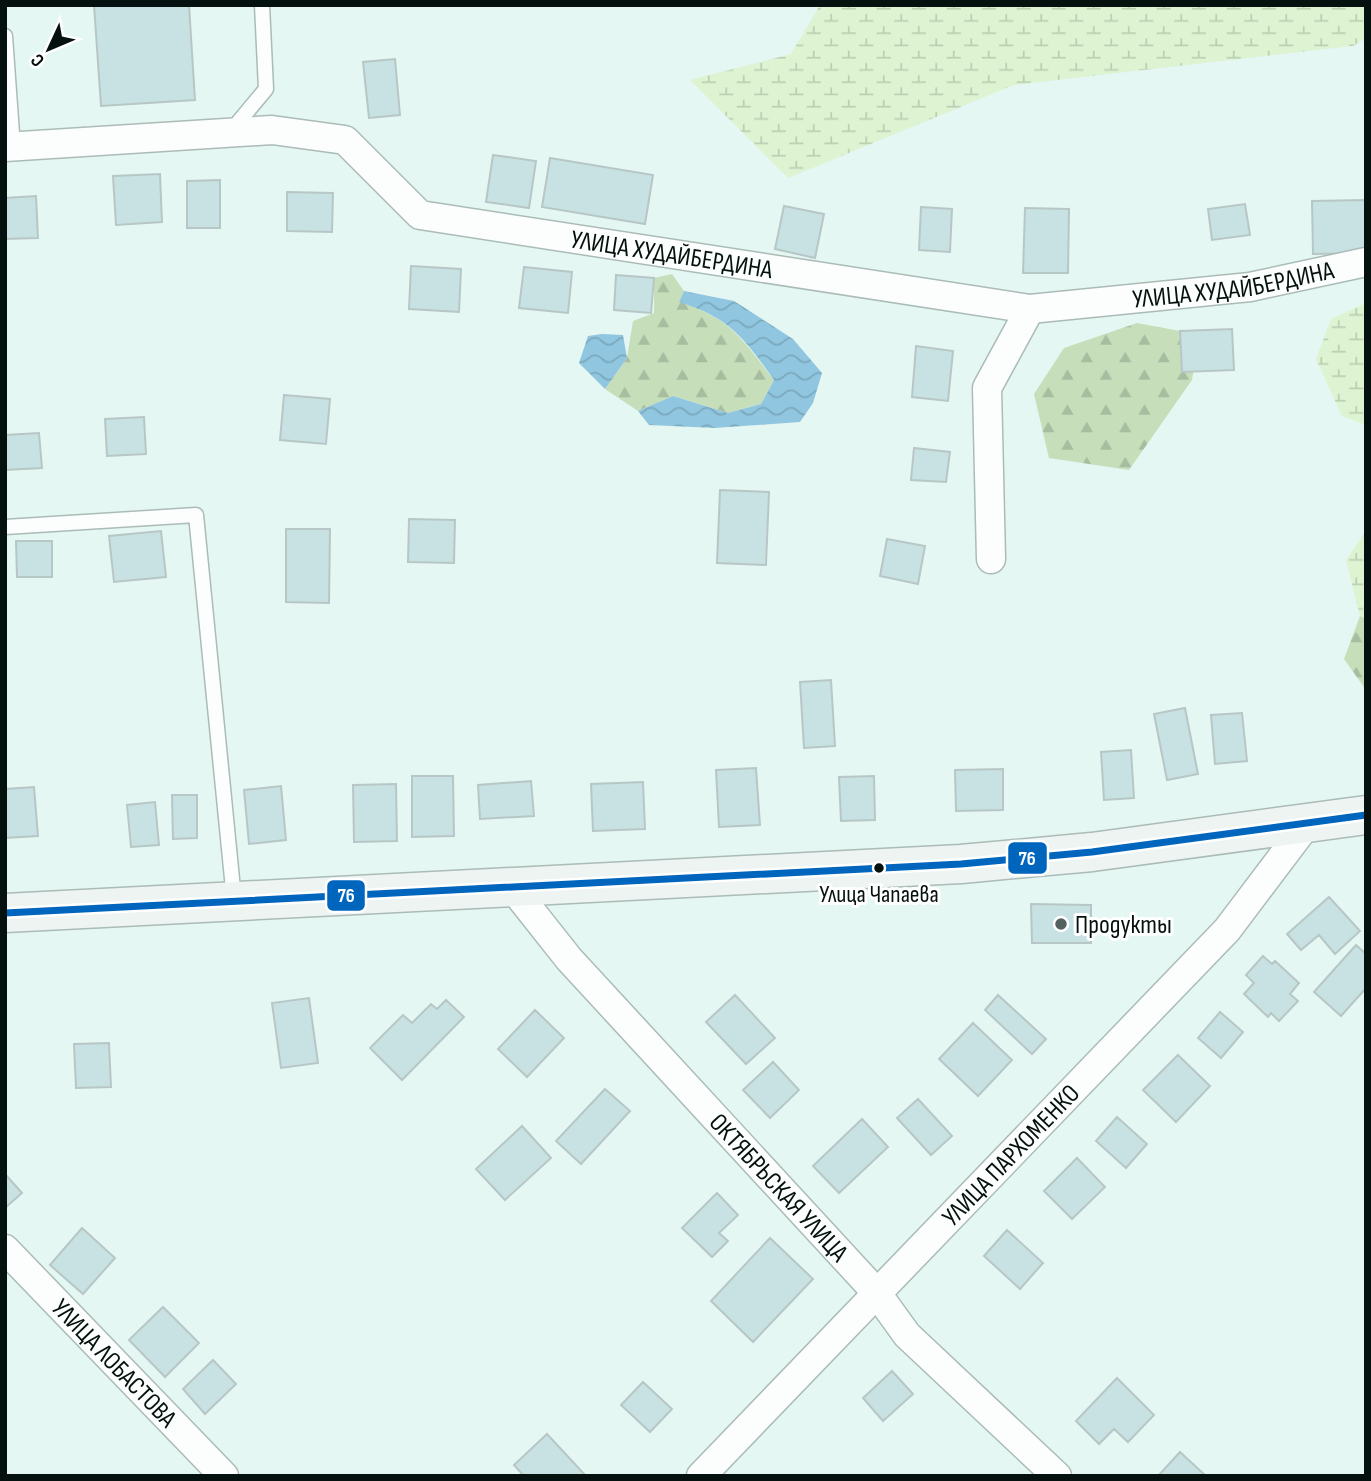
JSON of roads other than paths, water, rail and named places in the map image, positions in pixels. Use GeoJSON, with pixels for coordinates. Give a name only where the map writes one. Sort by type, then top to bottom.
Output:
{"type":"FeatureCollection","features":[{"type":"Feature","properties":{"kind":"main road"},"geometry":{"type":"LineString","coordinates":[[5,914],[961,864],[1092,852],[1366,815]]}},
{"type":"Feature","properties":{"kind":"street","name":"УЛИЦА ХУДАЙБЕРДИНА"},"geometry":{"type":"LineString","coordinates":[[9,147],[272,130],[345,140],[420,215],[1030,309],[1250,287],[1366,262]]}},
{"type":"Feature","properties":{"kind":"street"},"geometry":{"type":"LineString","coordinates":[[991,559],[987,388],[1030,309]]}},
{"type":"Feature","properties":{"kind":"street","name":"УЛИЦА ПАРХОМЕНКО"},"geometry":{"type":"LineString","coordinates":[[701,1476],[1227,930],[1307,824]]}},
{"type":"Feature","properties":{"kind":"street","name":"ОКТЯБРЬСКАЯ УЛИЦА"},"geometry":{"type":"LineString","coordinates":[[512,887],[569,959],[876,1292],[907,1335],[1057,1476]]}},
{"type":"Feature","properties":{"kind":"street","name":"УЛИЦА ЛОБАСТОВА"},"geometry":{"type":"LineString","coordinates":[[5,1249],[224,1476]]}},
{"type":"Feature","properties":{"kind":"lane"},"geometry":{"type":"LineString","coordinates":[[230,133],[266,89],[262,5]]}},
{"type":"Feature","properties":{"kind":"lane"},"geometry":{"type":"LineString","coordinates":[[5,37],[9,147]]}},
{"type":"Feature","properties":{"kind":"lane"},"geometry":{"type":"LineString","coordinates":[[5,527],[196,515],[234,901]]}},
{"type":"Feature","properties":{"kind":"water"},"geometry":{"type":"Polygon","coordinates":[[[684,291],[734,301],[793,339],[822,373],[813,403],[800,422],[715,428],[649,425],[638,411],[673,396],[728,413],[761,404],[774,380],[754,352],[734,331],[711,315],[679,302],[684,291]]]}},
{"type":"Feature","properties":{"kind":"water"},"geometry":{"type":"Polygon","coordinates":[[[623,335],[627,358],[605,389],[579,363],[588,336],[623,335]]]}},
{"type":"Feature","properties":{"kind":"place","name":"Улица Чапаева"},"geometry":{"type":"Point","coordinates":[879,868]}},
{"type":"Feature","properties":{"kind":"place","name":"Продукты"},"geometry":{"type":"Point","coordinates":[1061,924]}}]}
